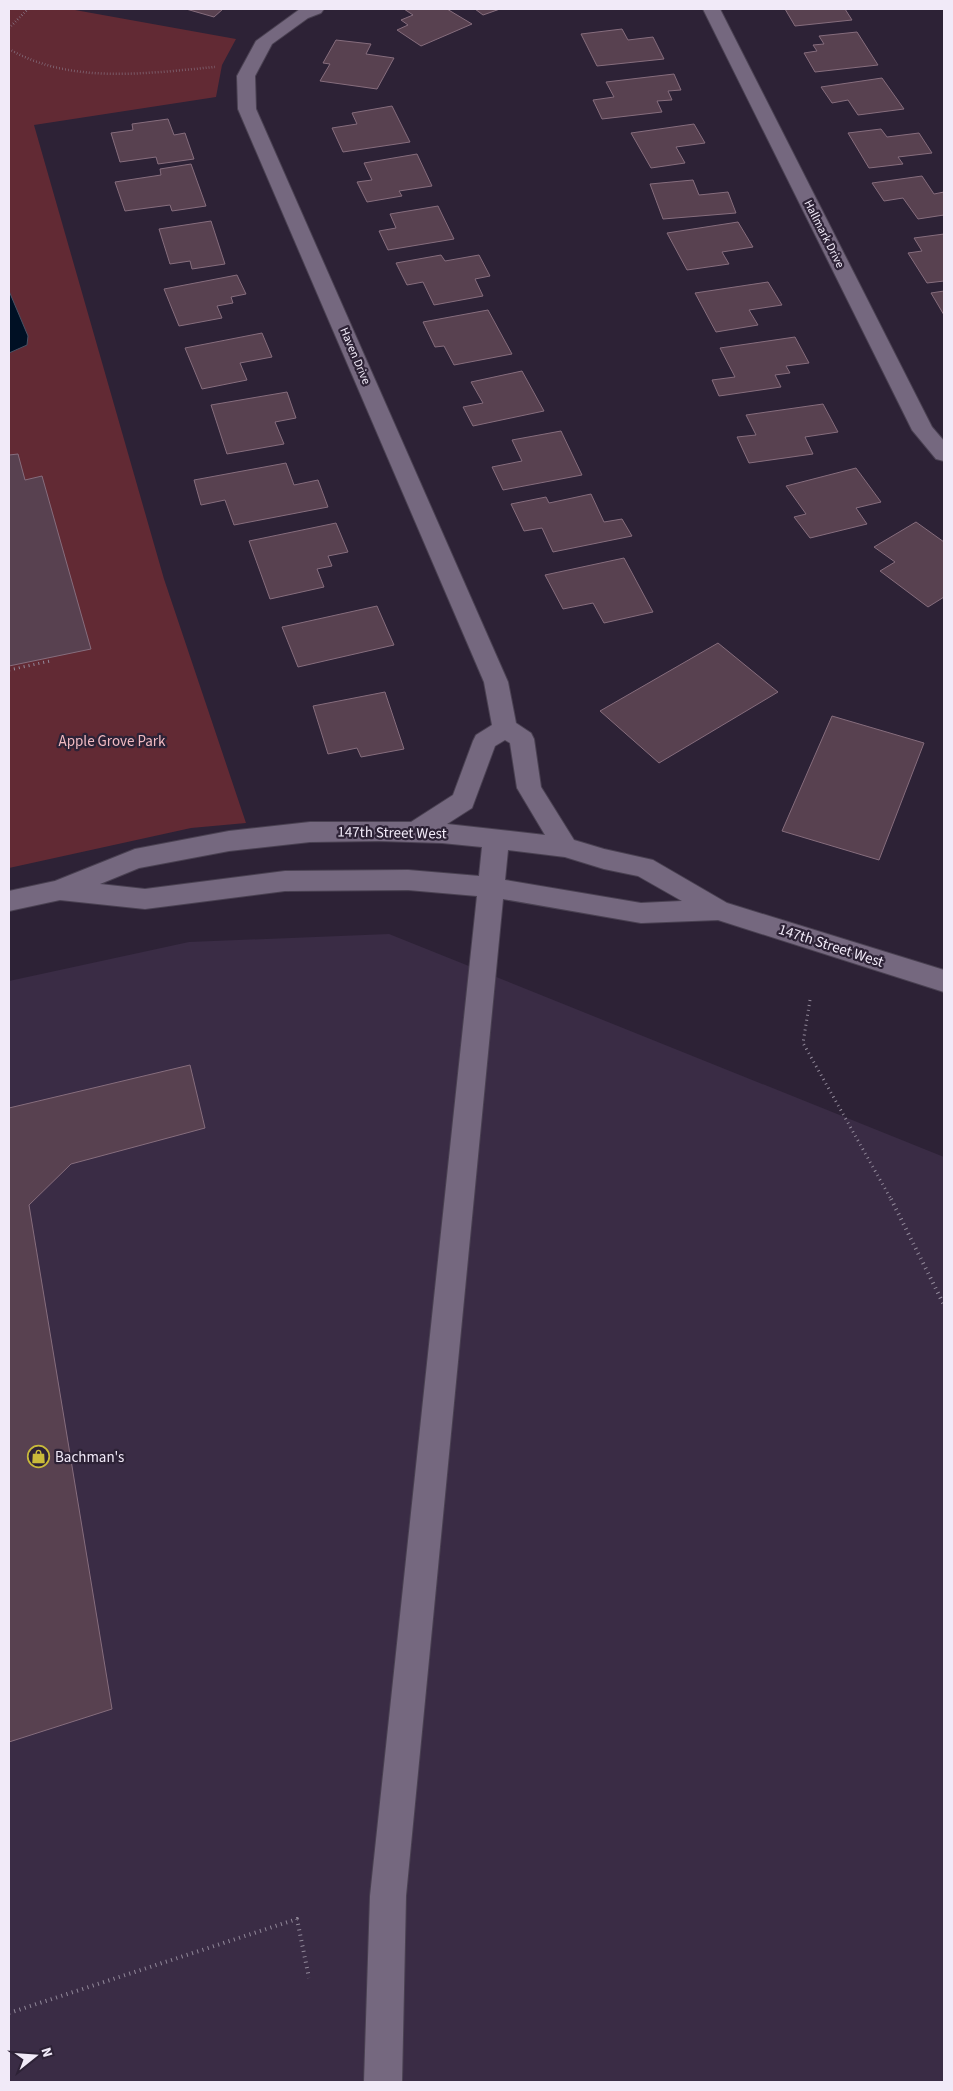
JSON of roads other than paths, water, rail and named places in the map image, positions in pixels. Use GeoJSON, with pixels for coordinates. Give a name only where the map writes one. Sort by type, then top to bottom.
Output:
{"type":"FeatureCollection","features":[{"type":"Feature","properties":{"kind":"street","name":"Haven Drive"},"geometry":{"type":"LineString","coordinates":[[315,9],[302,14],[265,42],[246,76],[247,109],[496,682],[505,728]]}},
{"type":"Feature","properties":{"kind":"street","name":"Hallmark Drive"},"geometry":{"type":"LineString","coordinates":[[711,9],[923,430],[944,454]]}},
{"type":"Feature","properties":{"kind":"street"},"geometry":{"type":"LineString","coordinates":[[416,832],[463,801],[485,741],[505,728],[522,739],[529,788],[565,847]]}},
{"type":"Feature","properties":{"kind":"street","name":"147th Street West"},"geometry":{"type":"LineString","coordinates":[[9,901],[59,890],[135,859],[229,841],[310,832],[378,830],[416,832],[565,847],[644,867],[718,910],[944,982]]}},
{"type":"Feature","properties":{"kind":"street"},"geometry":{"type":"LineString","coordinates":[[383,2082],[388,1896],[496,839]]}},
{"type":"Feature","properties":{"kind":"street","name":"147th Street West"},"geometry":{"type":"LineString","coordinates":[[59,890],[145,899],[285,880],[408,880],[490,887],[641,913],[718,910]]}},
{"type":"Feature","properties":{"kind":"water"},"geometry":{"type":"Polygon","coordinates":[[[9,291],[28,336],[27,345],[9,353],[9,291]]]}},
{"type":"Feature","properties":{"kind":"place","name":"Bachman's"},"geometry":{"type":"Point","coordinates":[39,1457]}},
{"type":"Feature","properties":{"kind":"park label","name":"Apple Grove Park"},"geometry":{"type":"Point","coordinates":[112,741]}}]}
